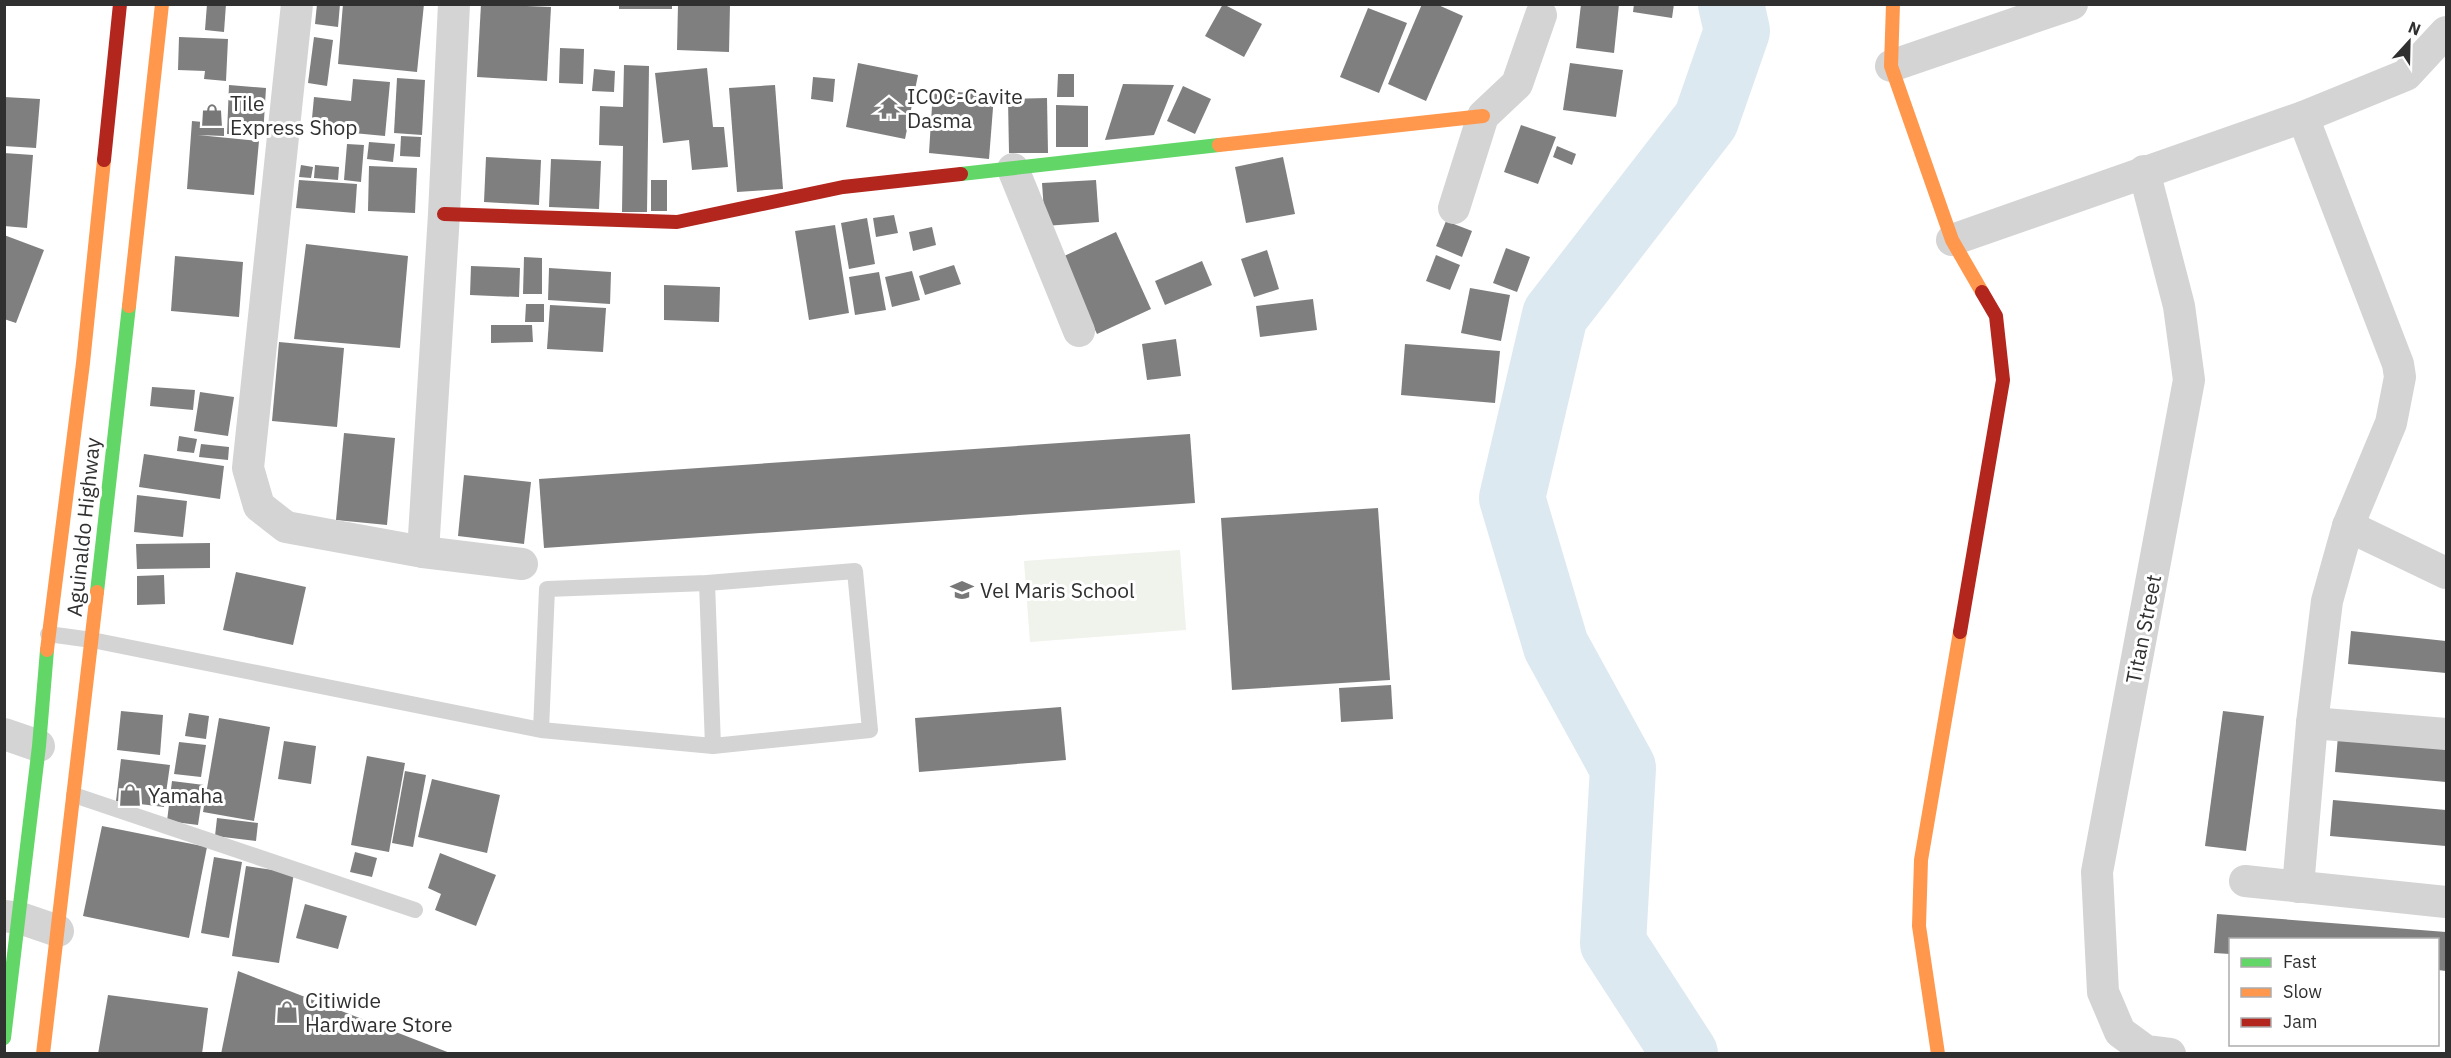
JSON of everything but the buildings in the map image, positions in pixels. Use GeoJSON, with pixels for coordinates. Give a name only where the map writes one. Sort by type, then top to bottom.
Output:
{"type":"FeatureCollection","features":[{"type":"Feature","properties":{"kind":"main road","name":"Aguinaldo Highway"},"geometry":{"type":"LineString","coordinates":[[4,1038],[12,917],[26,849],[39,746],[48,634],[83,363],[120,4]]}},
{"type":"Feature","properties":{"kind":"main road","name":"Aguinaldo Highway"},"geometry":{"type":"LineString","coordinates":[[43,1053],[92,640],[162,4]]}},
{"type":"Feature","properties":{"kind":"main road"},"geometry":{"type":"LineString","coordinates":[[1893,4],[1891,66],[1952,240],[1996,316],[2003,380],[1920,860],[1918,926],[1938,1053]]}},
{"type":"Feature","properties":{"kind":"main road"},"geometry":{"type":"LineString","coordinates":[[444,214],[676,222],[843,187],[1483,116]]}},
{"type":"Feature","properties":{"kind":"street"},"geometry":{"type":"LineString","coordinates":[[297,4],[248,468],[259,506],[286,527],[423,552],[522,564]]}},
{"type":"Feature","properties":{"kind":"street"},"geometry":{"type":"LineString","coordinates":[[423,552],[444,214],[454,4]]}},
{"type":"Feature","properties":{"kind":"street"},"geometry":{"type":"LineString","coordinates":[[1891,66],[2072,4]]}},
{"type":"Feature","properties":{"kind":"street"},"geometry":{"type":"LineString","coordinates":[[1454,208],[1483,116],[1517,84],[1541,15]]}},
{"type":"Feature","properties":{"kind":"street"},"geometry":{"type":"LineString","coordinates":[[1952,240],[2303,117],[2406,75],[2446,32]]}},
{"type":"Feature","properties":{"kind":"street"},"geometry":{"type":"LineString","coordinates":[[2298,887],[2312,723],[2327,601],[2348,526],[2391,423],[2400,377],[2398,364],[2303,117]]}},
{"type":"Feature","properties":{"kind":"street"},"geometry":{"type":"LineString","coordinates":[[1013,169],[1079,331]]}},
{"type":"Feature","properties":{"kind":"street","name":"Titan Street"},"geometry":{"type":"LineString","coordinates":[[2144,171],[2179,306],[2189,380],[2097,873],[2103,992],[2115,1022],[2120,1032],[2146,1051],[2170,1053]]}},
{"type":"Feature","properties":{"kind":"street"},"geometry":{"type":"LineString","coordinates":[[2348,526],[2446,573]]}},
{"type":"Feature","properties":{"kind":"street"},"geometry":{"type":"LineString","coordinates":[[2312,723],[2446,734]]}},
{"type":"Feature","properties":{"kind":"street"},"geometry":{"type":"LineString","coordinates":[[4,734],[39,746]]}},
{"type":"Feature","properties":{"kind":"street"},"geometry":{"type":"LineString","coordinates":[[2245,881],[2446,902]]}},
{"type":"Feature","properties":{"kind":"street"},"geometry":{"type":"LineString","coordinates":[[12,917],[58,931]]}},
{"type":"Feature","properties":{"kind":"lane"},"geometry":{"type":"LineString","coordinates":[[48,634],[92,640],[542,730],[713,746],[870,730],[855,571],[707,583],[547,589],[542,730]]}},
{"type":"Feature","properties":{"kind":"lane"},"geometry":{"type":"LineString","coordinates":[[707,583],[713,746]]}},
{"type":"Feature","properties":{"kind":"lane"},"geometry":{"type":"LineString","coordinates":[[74,795],[415,910]]}},
{"type":"Feature","properties":{"kind":"shaded area"},"geometry":{"type":"Polygon","coordinates":[[[1180,550],[1186,630],[1030,642],[1024,561],[1180,550]]]}},
{"type":"Feature","properties":{"kind":"waterway"},"geometry":{"type":"LineString","coordinates":[[1685,1054],[1613,943],[1623,768],[1556,646],[1512,498],[1555,315],[1706,120],[1737,31],[1731,4]]}},
{"type":"Feature","properties":{"kind":"traffic: fast"},"geometry":{"type":"LineString","coordinates":[[961,174],[1219,145]]}},
{"type":"Feature","properties":{"kind":"traffic: fast"},"geometry":{"type":"LineString","coordinates":[[97,592],[129,306]]}},
{"type":"Feature","properties":{"kind":"traffic: fast"},"geometry":{"type":"LineString","coordinates":[[4,1038],[39,746],[47,650]]}},
{"type":"Feature","properties":{"kind":"traffic: slow"},"geometry":{"type":"LineString","coordinates":[[129,306],[162,4]]}},
{"type":"Feature","properties":{"kind":"traffic: slow"},"geometry":{"type":"LineString","coordinates":[[1893,4],[1891,66],[1952,240],[1982,292]]}},
{"type":"Feature","properties":{"kind":"traffic: slow"},"geometry":{"type":"LineString","coordinates":[[1219,145],[1483,116]]}},
{"type":"Feature","properties":{"kind":"traffic: slow"},"geometry":{"type":"LineString","coordinates":[[47,650],[83,363],[104,160]]}},
{"type":"Feature","properties":{"kind":"traffic: slow"},"geometry":{"type":"LineString","coordinates":[[43,1054],[97,592]]}},
{"type":"Feature","properties":{"kind":"traffic: slow"},"geometry":{"type":"LineString","coordinates":[[1938,1054],[1919,926],[1921,860],[1960,632]]}},
{"type":"Feature","properties":{"kind":"traffic: jam"},"geometry":{"type":"LineString","coordinates":[[104,160],[120,4]]}},
{"type":"Feature","properties":{"kind":"traffic: jam"},"geometry":{"type":"LineString","coordinates":[[444,214],[677,222],[843,187],[961,174]]}},
{"type":"Feature","properties":{"kind":"traffic: jam"},"geometry":{"type":"LineString","coordinates":[[1960,632],[2003,380],[1996,316],[1982,292]]}},
{"type":"Feature","properties":{"kind":"place","name":"ICOC-Cavite Dasma"},"geometry":{"type":"Point","coordinates":[889,108]}},
{"type":"Feature","properties":{"kind":"place","name":"Tile Express Shop"},"geometry":{"type":"Point","coordinates":[212,115]}},
{"type":"Feature","properties":{"kind":"place","name":"Vel Maris School"},"geometry":{"type":"Point","coordinates":[962,590]}},
{"type":"Feature","properties":{"kind":"place","name":"Yamaha"},"geometry":{"type":"Point","coordinates":[130,795]}},
{"type":"Feature","properties":{"kind":"place","name":"Citiwide Hardware Store"},"geometry":{"type":"Point","coordinates":[287,1012]}}]}
